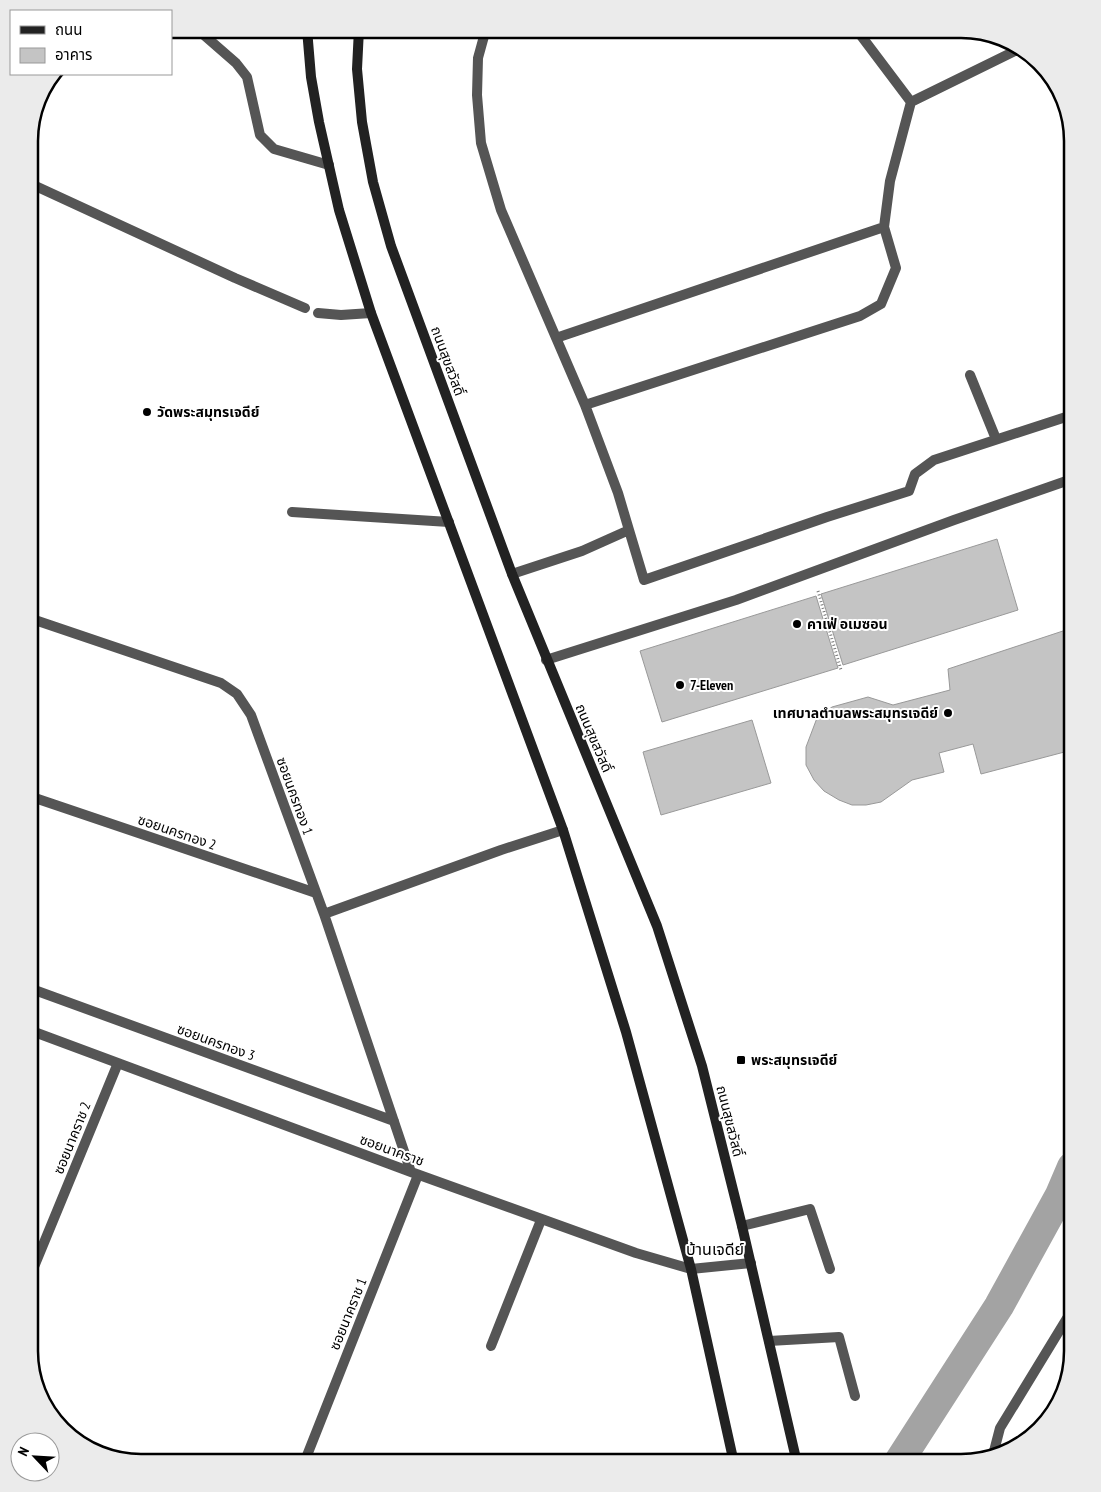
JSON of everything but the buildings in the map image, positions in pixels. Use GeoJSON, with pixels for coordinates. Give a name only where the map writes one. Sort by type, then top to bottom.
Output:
{"type":"FeatureCollection","features":[{"type":"Feature","properties":{"kind":"main road"},"geometry":{"type":"LineString","coordinates":[[308,38],[311,77],[319,122],[339,210],[371,313],[563,830],[626,1032],[692,1269],[732,1454]]}},
{"type":"Feature","properties":{"kind":"main road","name":"ถนนสุขสวัสดิ์"},"geometry":{"type":"LineString","coordinates":[[359,38],[357,69],[362,122],[372,182],[391,246],[512,574],[657,926],[702,1066],[770,1341],[795,1454]]}},
{"type":"Feature","properties":{"kind":"street"},"geometry":{"type":"LineString","coordinates":[[207,38],[236,63],[246,77],[260,135],[274,149],[329,165]]}},
{"type":"Feature","properties":{"kind":"street"},"geometry":{"type":"LineString","coordinates":[[484,38],[478,58],[477,95],[481,143],[501,210],[585,405],[618,493],[644,580],[909,491],[915,474],[934,460],[1064,418]]}},
{"type":"Feature","properties":{"kind":"street"},"geometry":{"type":"LineString","coordinates":[[863,38],[911,102]]}},
{"type":"Feature","properties":{"kind":"street"},"geometry":{"type":"LineString","coordinates":[[585,405],[860,316],[881,304],[896,268],[884,227],[890,181],[911,102],[1013,52]]}},
{"type":"Feature","properties":{"kind":"street"},"geometry":{"type":"LineString","coordinates":[[38,187],[235,278],[305,308]]}},
{"type":"Feature","properties":{"kind":"street"},"geometry":{"type":"LineString","coordinates":[[556,338],[884,227]]}},
{"type":"Feature","properties":{"kind":"street"},"geometry":{"type":"LineString","coordinates":[[318,313],[341,315],[371,313]]}},
{"type":"Feature","properties":{"kind":"street"},"geometry":{"type":"LineString","coordinates":[[970,375],[996,439]]}},
{"type":"Feature","properties":{"kind":"street"},"geometry":{"type":"LineString","coordinates":[[546,660],[701,611],[1064,482]]}},
{"type":"Feature","properties":{"kind":"street"},"geometry":{"type":"LineString","coordinates":[[292,512],[449,522]]}},
{"type":"Feature","properties":{"kind":"street"},"geometry":{"type":"LineString","coordinates":[[512,574],[582,551],[629,530]]}},
{"type":"Feature","properties":{"kind":"street","name":"ซอยนครทอง 1"},"geometry":{"type":"LineString","coordinates":[[38,621],[221,683],[237,694],[251,715],[324,914],[394,1121],[415,1174]]}},
{"type":"Feature","properties":{"kind":"street","name":"ซอยนครทอง 2"},"geometry":{"type":"LineString","coordinates":[[38,799],[316,893]]}},
{"type":"Feature","properties":{"kind":"street"},"geometry":{"type":"LineString","coordinates":[[324,914],[501,850],[563,830]]}},
{"type":"Feature","properties":{"kind":"street","name":"ซอยนครทอง 3"},"geometry":{"type":"LineString","coordinates":[[38,991],[394,1121]]}},
{"type":"Feature","properties":{"kind":"street","name":"ซอยนาคราช"},"geometry":{"type":"LineString","coordinates":[[38,1033],[415,1174],[636,1253],[692,1269],[751,1263]]}},
{"type":"Feature","properties":{"kind":"street","name":"ซอยนาคราช 2"},"geometry":{"type":"LineString","coordinates":[[38,1257],[118,1063]]}},
{"type":"Feature","properties":{"kind":"street","name":"ซอยนาคราช 1"},"geometry":{"type":"LineString","coordinates":[[307,1454],[415,1174]]}},
{"type":"Feature","properties":{"kind":"street"},"geometry":{"type":"LineString","coordinates":[[742,1226],[810,1209],[830,1269]]}},
{"type":"Feature","properties":{"kind":"street"},"geometry":{"type":"LineString","coordinates":[[491,1346],[541,1220]]}},
{"type":"Feature","properties":{"kind":"street"},"geometry":{"type":"LineString","coordinates":[[995,1449],[1000,1428],[1064,1323]]}},
{"type":"Feature","properties":{"kind":"street"},"geometry":{"type":"LineString","coordinates":[[770,1341],[839,1337],[855,1396]]}},
{"type":"Feature","properties":{"kind":"path"},"geometry":{"type":"LineString","coordinates":[[812,572],[841,670]]}},
{"type":"Feature","properties":{"kind":"waterway"},"geometry":{"type":"LineString","coordinates":[[904,1454],[999,1306],[1064,1186]]}},
{"type":"Feature","properties":{"kind":"place","name":"วัดพระสมุทรเจดีย์"},"geometry":{"type":"Point","coordinates":[147,412]}},
{"type":"Feature","properties":{"kind":"place","name":"คาเฟ่ อเมซอน"},"geometry":{"type":"Point","coordinates":[797,624]}},
{"type":"Feature","properties":{"kind":"place","name":"7-Eleven"},"geometry":{"type":"Point","coordinates":[680,685]}},
{"type":"Feature","properties":{"kind":"place","name":"เทศบาลตำบลพระสมุทรเจดีย์"},"geometry":{"type":"Point","coordinates":[948,713]}},
{"type":"Feature","properties":{"kind":"place","name":"พระสมุทรเจดีย์"},"geometry":{"type":"Point","coordinates":[741,1060]}},
{"type":"Feature","properties":{"kind":"district","name":"บ้านเจดีย์"},"geometry":{"type":"Point","coordinates":[715,1249]}}]}
